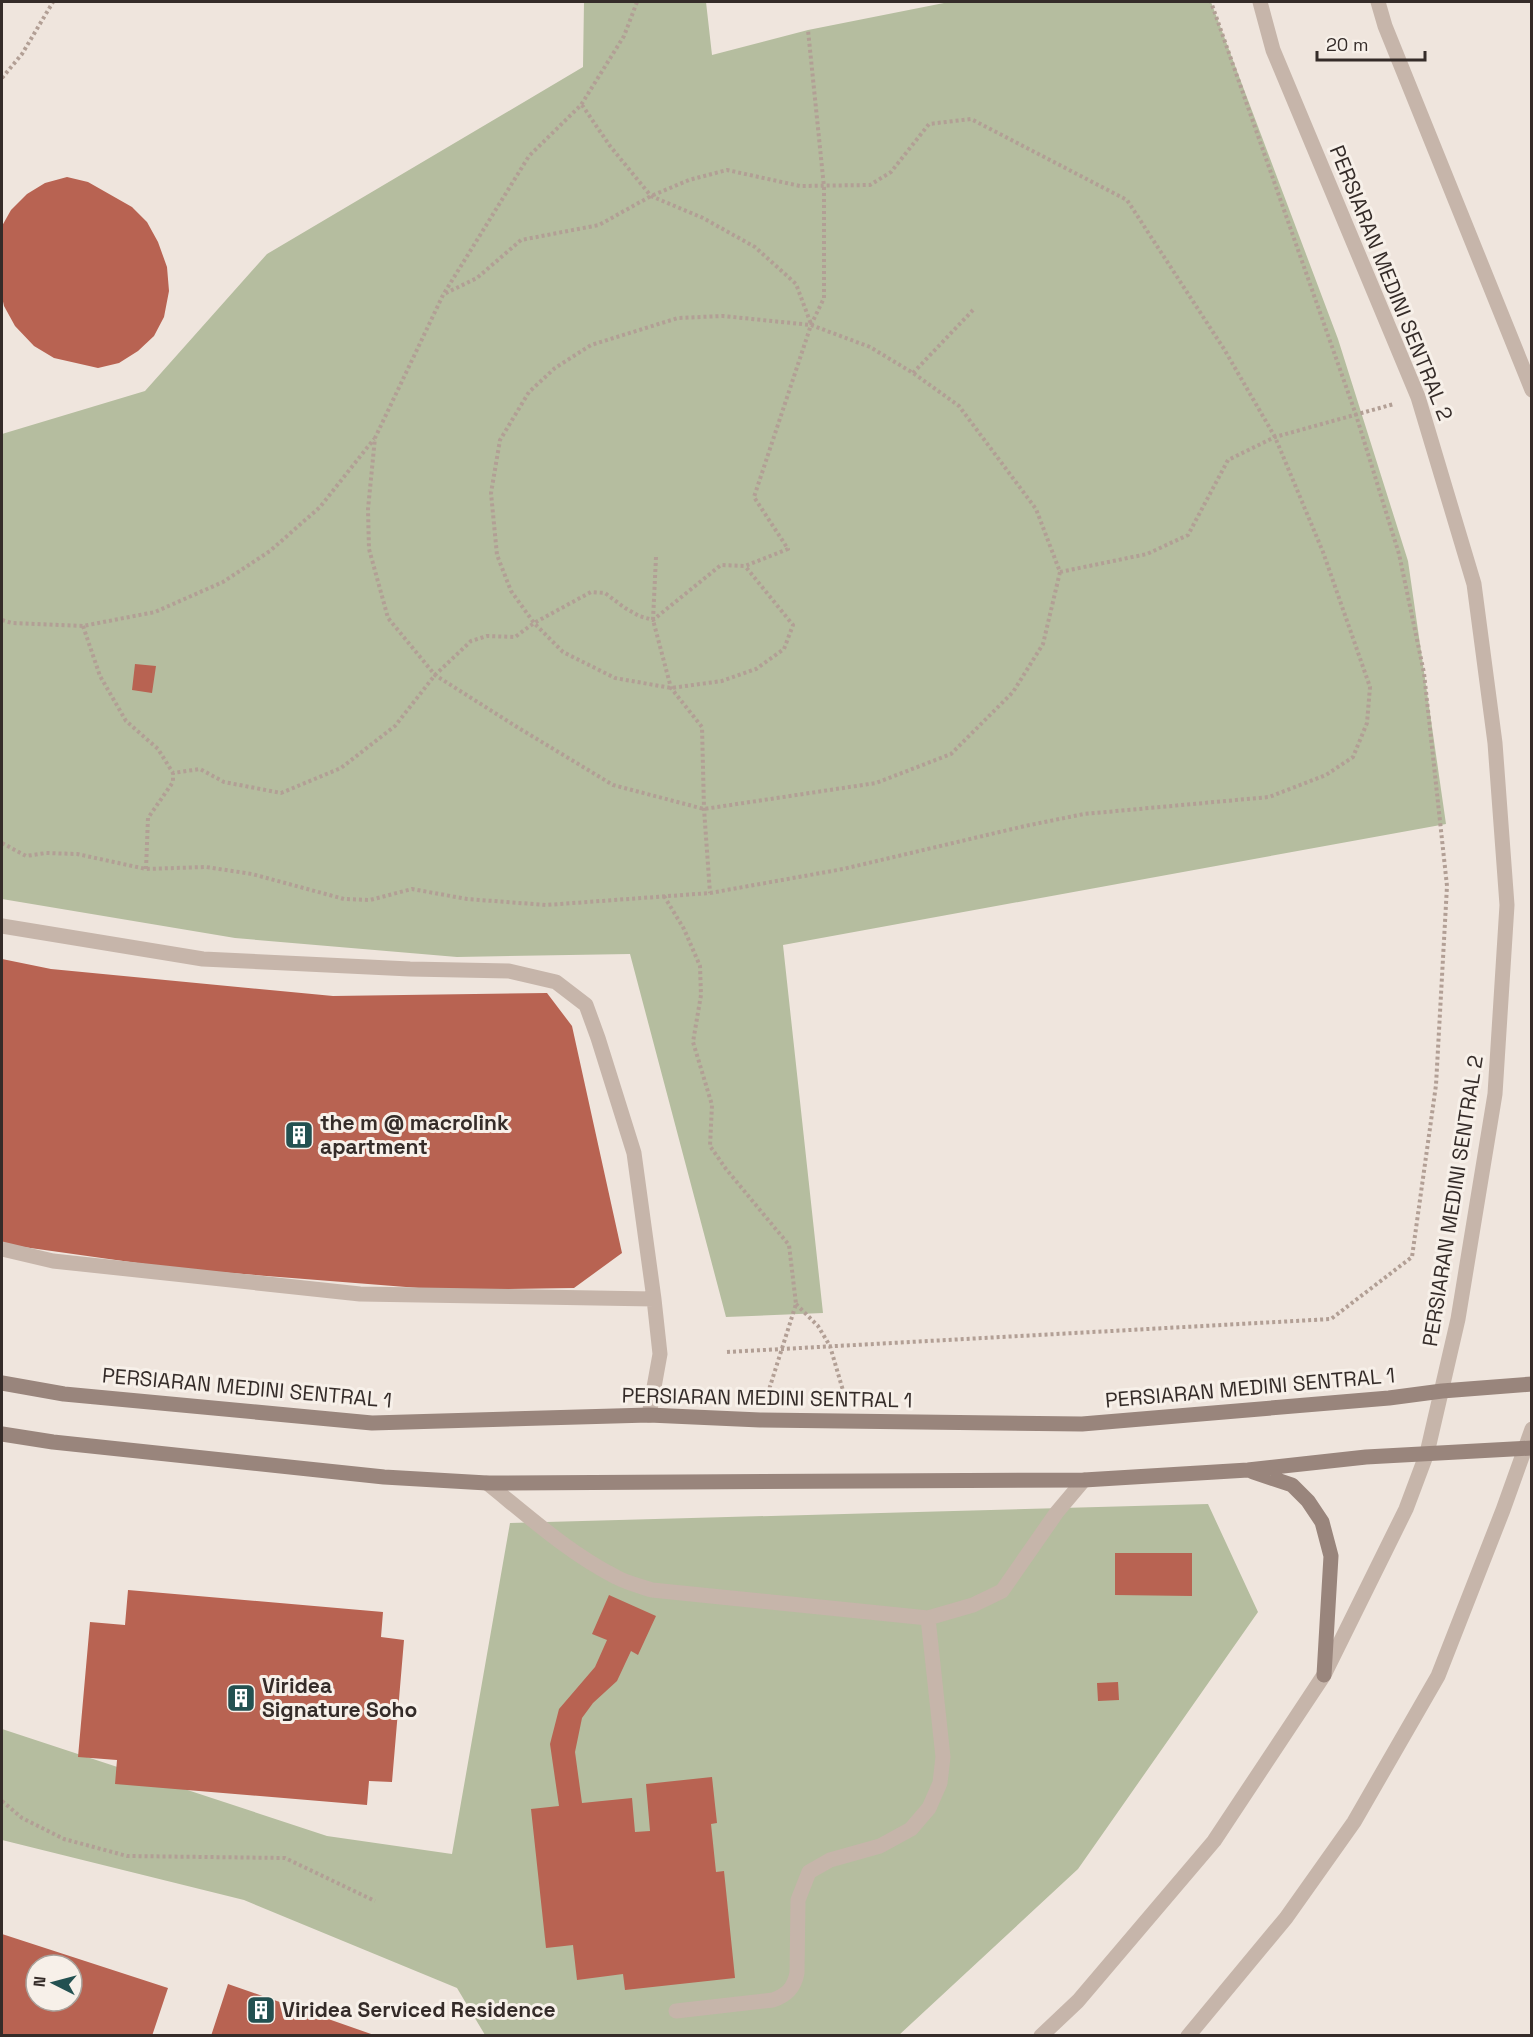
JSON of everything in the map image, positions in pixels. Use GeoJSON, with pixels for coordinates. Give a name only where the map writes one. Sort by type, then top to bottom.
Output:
{"type":"FeatureCollection","features":[{"type":"Feature","properties":{"kind":"street","name":"PERSIARAN MEDINI SENTRAL 2"},"geometry":{"type":"LineString","coordinates":[[1041,2036],[1078,2001],[1214,1841],[1324,1675],[1406,1509],[1427,1453],[1458,1319],[1495,1094],[1507,905],[1495,743],[1473,584],[1418,397],[1273,50],[1260,2]]}},
{"type":"Feature","properties":{"kind":"street"},"geometry":{"type":"LineString","coordinates":[[1378,2],[1385,26],[1532,390]]}},
{"type":"Feature","properties":{"kind":"street"},"geometry":{"type":"LineString","coordinates":[[2,926],[203,959],[410,969],[508,971],[556,982],[586,1005],[634,1153],[660,1354],[649,1415]]}},
{"type":"Feature","properties":{"kind":"street"},"geometry":{"type":"LineString","coordinates":[[2,1250],[53,1261],[360,1294],[654,1299]]}},
{"type":"Feature","properties":{"kind":"street","name":"PERSIARAN MEDINI SENTRAL 1"},"geometry":{"type":"LineString","coordinates":[[2,1383],[64,1394],[372,1423],[649,1415],[760,1420],[1082,1424],[1389,1398],[1442,1390],[1532,1384]]}},
{"type":"Feature","properties":{"kind":"street"},"geometry":{"type":"LineString","coordinates":[[1188,2036],[1286,1918],[1354,1821],[1438,1676],[1529,1448],[1532,1429]]}},
{"type":"Feature","properties":{"kind":"street"},"geometry":{"type":"LineString","coordinates":[[2,1434],[65,1443],[384,1477],[487,1483],[1084,1480],[1248,1470],[1366,1457],[1529,1448]]}},
{"type":"Feature","properties":{"kind":"street"},"geometry":{"type":"LineString","coordinates":[[1248,1470],[1292,1485],[1322,1522],[1331,1556],[1324,1675]]}},
{"type":"Feature","properties":{"kind":"street"},"geometry":{"type":"LineString","coordinates":[[487,1483],[588,1560],[617,1578],[652,1590],[928,1618],[974,1605],[1002,1591],[1057,1512],[1084,1480]]}},
{"type":"Feature","properties":{"kind":"street"},"geometry":{"type":"LineString","coordinates":[[676,2011],[773,2000],[790,1991],[797,1973],[798,1900],[809,1872],[830,1860],[880,1846],[911,1829],[928,1808],[940,1783],[943,1757],[928,1618]]}},
{"type":"Feature","properties":{"kind":"path"},"geometry":{"type":"LineString","coordinates":[[2,78],[22,54],[53,2]]}},
{"type":"Feature","properties":{"kind":"path"},"geometry":{"type":"LineString","coordinates":[[2,621],[83,626],[155,612],[223,582],[270,551],[320,507],[375,438],[443,295],[529,156],[581,105],[624,36],[637,2]]}},
{"type":"Feature","properties":{"kind":"path"},"geometry":{"type":"LineString","coordinates":[[727,1352],[781,1351],[830,1346],[1331,1319],[1412,1257],[1437,1085],[1447,886],[1424,673],[1399,554],[1356,415],[1210,2]]}},
{"type":"Feature","properties":{"kind":"path"},"geometry":{"type":"LineString","coordinates":[[653,620],[721,565],[745,566],[788,549],[754,497],[811,325],[824,298],[825,187],[808,30]]}},
{"type":"Feature","properties":{"kind":"path"},"geometry":{"type":"LineString","coordinates":[[581,105],[610,146],[651,196],[703,218],[755,247],[796,284],[811,325]]}},
{"type":"Feature","properties":{"kind":"path"},"geometry":{"type":"LineString","coordinates":[[2,843],[26,856],[46,853],[77,854],[146,869],[206,867],[252,874],[344,899],[370,900],[412,889],[467,899],[546,905],[710,893],[843,869],[1084,814],[1269,797],[1326,775],[1353,757],[1367,723],[1370,687],[1323,552],[1275,437],[1224,349],[1127,200],[971,119],[929,124],[891,172],[870,185],[800,186],[727,170],[689,180],[651,196],[599,225],[521,240],[477,278],[443,295]]}},
{"type":"Feature","properties":{"kind":"path"},"geometry":{"type":"LineString","coordinates":[[913,373],[973,310]]}},
{"type":"Feature","properties":{"kind":"path"},"geometry":{"type":"LineString","coordinates":[[375,438],[368,509],[369,549],[388,618],[435,675],[517,728],[613,785],[704,809],[876,783],[951,754],[1013,692],[1043,644],[1060,572],[1036,509],[960,406],[913,373],[870,347],[811,325],[723,316],[678,318],[591,345],[555,368],[529,392],[500,440],[491,493],[497,555],[510,591],[534,623],[563,652],[615,678],[671,688],[722,681],[756,669],[784,649],[794,625],[745,566]]}},
{"type":"Feature","properties":{"kind":"path"},"geometry":{"type":"LineString","coordinates":[[1060,572],[1147,554],[1188,535],[1228,460],[1275,437],[1418,397]]}},
{"type":"Feature","properties":{"kind":"path"},"geometry":{"type":"LineString","coordinates":[[656,557],[653,620],[671,688],[702,727],[704,809],[710,893]]}},
{"type":"Feature","properties":{"kind":"path"},"geometry":{"type":"LineString","coordinates":[[173,773],[200,769],[224,782],[281,793],[341,768],[395,726],[435,675],[471,641],[487,636],[515,637],[534,623],[591,592],[605,593],[624,608],[653,620]]}},
{"type":"Feature","properties":{"kind":"path"},"geometry":{"type":"LineString","coordinates":[[83,626],[100,676],[126,721],[158,749],[173,773],[172,782],[148,818],[146,869]]}},
{"type":"Feature","properties":{"kind":"path"},"geometry":{"type":"LineString","coordinates":[[664,896],[684,929],[700,966],[702,995],[693,1042],[712,1105],[710,1146],[726,1169],[789,1245],[796,1304],[760,1420]]}},
{"type":"Feature","properties":{"kind":"path"},"geometry":{"type":"LineString","coordinates":[[796,1304],[818,1326],[830,1346],[852,1420]]}},
{"type":"Feature","properties":{"kind":"path"},"geometry":{"type":"LineString","coordinates":[[2,1801],[22,1818],[64,1839],[127,1856],[285,1858],[375,1901]]}},
{"type":"Feature","properties":{"kind":"green space"},"geometry":{"type":"Polygon","coordinates":[[[584,2],[706,2],[712,55],[808,30],[949,2],[1211,2],[1338,339],[1408,561],[1446,824],[783,945],[823,1313],[726,1317],[630,954],[457,957],[235,938],[2,899],[2,434],[145,391],[267,254],[583,67],[584,2]]]}},
{"type":"Feature","properties":{"kind":"green space"},"geometry":{"type":"Polygon","coordinates":[[[1208,1504],[1258,1612],[1078,1869],[899,2035],[485,2035],[457,1988],[244,1900],[2,1840],[2,1729],[327,1836],[452,1854],[510,1523],[1208,1504]]]}},
{"type":"Feature","properties":{"kind":"building"},"geometry":{"type":"Polygon","coordinates":[[[67,177],[88,182],[132,207],[147,222],[158,242],[167,267],[169,291],[164,317],[154,336],[138,351],[119,363],[98,368],[54,358],[34,346],[15,326],[4,306],[2,297],[2,226],[11,210],[27,194],[45,183],[67,177]]]}},
{"type":"Feature","properties":{"kind":"building"},"geometry":{"type":"Polygon","coordinates":[[[135,664],[156,666],[152,693],[132,690],[135,664]]]}},
{"type":"Feature","properties":{"kind":"building","name":"the m @ macrolink apartment"},"geometry":{"type":"Polygon","coordinates":[[[2,959],[51,969],[333,996],[547,993],[572,1026],[622,1253],[574,1288],[444,1290],[180,1269],[2,1244],[2,959]]]}},
{"type":"Feature","properties":{"kind":"building"},"geometry":{"type":"Polygon","coordinates":[[[1115,1553],[1192,1553],[1192,1596],[1115,1595],[1115,1553]]]}},
{"type":"Feature","properties":{"kind":"building","name":"Viridea Signature Soho"},"geometry":{"type":"Polygon","coordinates":[[[128,1590],[383,1612],[381,1637],[404,1640],[392,1782],[369,1781],[367,1805],[115,1784],[117,1760],[78,1757],[90,1622],[125,1625],[128,1590]]]}},
{"type":"Feature","properties":{"kind":"building"},"geometry":{"type":"Polygon","coordinates":[[[609,1595],[656,1616],[638,1655],[631,1651],[617,1681],[593,1703],[582,1718],[575,1752],[582,1803],[632,1798],[635,1832],[650,1831],[646,1784],[712,1777],[717,1823],[711,1824],[716,1872],[724,1871],[735,1978],[625,1990],[623,1974],[577,1980],[573,1945],[546,1948],[531,1809],[559,1806],[550,1744],[559,1709],[595,1667],[607,1640],[592,1634],[609,1595]]]}},
{"type":"Feature","properties":{"kind":"building"},"geometry":{"type":"Polygon","coordinates":[[[1118,1682],[1119,1700],[1098,1701],[1097,1683],[1118,1682]]]}},
{"type":"Feature","properties":{"kind":"building"},"geometry":{"type":"Polygon","coordinates":[[[2,1934],[60,1953],[24,1953],[24,2013],[84,2013],[84,1961],[168,1988],[152,2036],[2,2036],[2,1934]]]}},
{"type":"Feature","properties":{"kind":"building","name":"Viridea Serviced Residence"},"geometry":{"type":"Polygon","coordinates":[[[228,1984],[374,2035],[374,2036],[211,2036],[228,1984]]]}},
{"type":"Feature","properties":{"kind":"place","name":"the m @ macrolink apartment"},"geometry":{"type":"Point","coordinates":[299,1135]}},
{"type":"Feature","properties":{"kind":"place","name":"Viridea Signature Soho"},"geometry":{"type":"Point","coordinates":[241,1698]}},
{"type":"Feature","properties":{"kind":"place","name":"Viridea Serviced Residence"},"geometry":{"type":"Point","coordinates":[261,2010]}}]}
